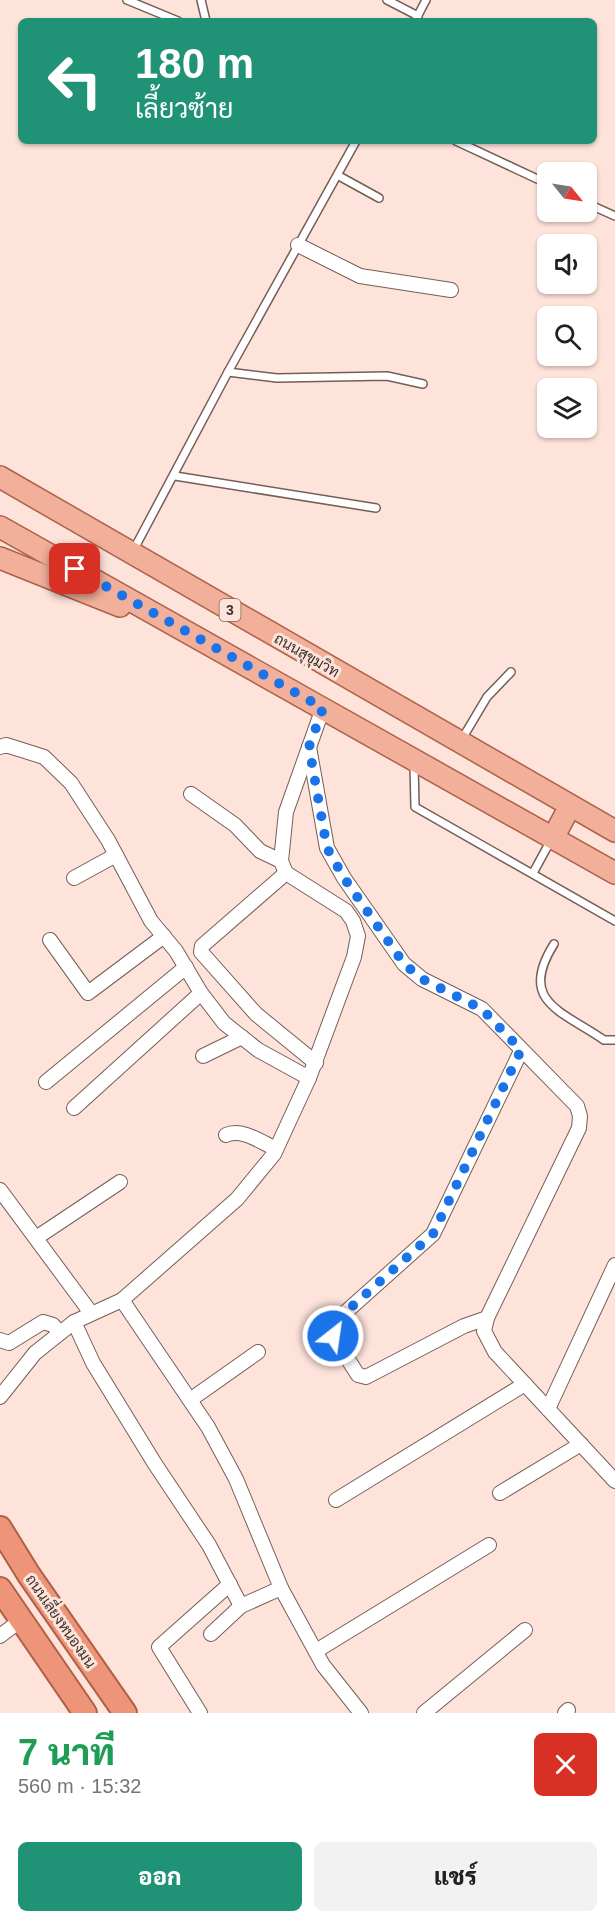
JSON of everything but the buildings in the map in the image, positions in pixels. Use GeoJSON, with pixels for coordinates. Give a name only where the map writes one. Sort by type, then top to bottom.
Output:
{"type":"FeatureCollection","features":[{"type":"Feature","properties":{"kind":"highway","name":"ถนนเลี่ยงหนองมน"},"geometry":{"type":"LineString","coordinates":[[0,1528],[125,1713]]}},
{"type":"Feature","properties":{"kind":"highway"},"geometry":{"type":"LineString","coordinates":[[0,1589],[85,1713]]}},
{"type":"Feature","properties":{"kind":"main road","name":"ถนนสุขุมวิท"},"geometry":{"type":"LineString","coordinates":[[0,477],[615,831]]}},
{"type":"Feature","properties":{"kind":"main road"},"geometry":{"type":"LineString","coordinates":[[0,527],[615,873]]}},
{"type":"Feature","properties":{"kind":"main road"},"geometry":{"type":"LineString","coordinates":[[0,558],[84,593],[168,623]]}},
{"type":"Feature","properties":{"kind":"main road"},"geometry":{"type":"LineString","coordinates":[[553,838],[570,806]]}},
{"type":"Feature","properties":{"kind":"street"},"geometry":{"type":"LineString","coordinates":[[298,245],[360,276],[451,290]]}},
{"type":"Feature","properties":{"kind":"street"},"geometry":{"type":"LineString","coordinates":[[316,1062],[256,1014],[201,952],[202,946],[284,867],[285,812],[323,708]]}},
{"type":"Feature","properties":{"kind":"street"},"geometry":{"type":"LineString","coordinates":[[0,747],[6,745],[44,757],[71,783],[116,855],[151,921],[164,936],[201,993],[224,1023],[258,1050],[309,1078]]}},
{"type":"Feature","properties":{"kind":"street"},"geometry":{"type":"LineString","coordinates":[[309,747],[327,848],[351,888],[404,964],[422,979],[482,1009],[577,1106],[580,1116],[573,1141],[487,1318],[484,1331],[487,1341],[615,1481]]}},
{"type":"Feature","properties":{"kind":"street"},"geometry":{"type":"LineString","coordinates":[[0,1397],[35,1353],[75,1322],[122,1300],[237,1199],[276,1149],[316,1062],[354,957],[358,936],[353,921],[346,911],[260,850],[227,819],[191,794]]}},
{"type":"Feature","properties":{"kind":"street"},"geometry":{"type":"LineString","coordinates":[[74,878],[116,855]]}},
{"type":"Feature","properties":{"kind":"street"},"geometry":{"type":"LineString","coordinates":[[50,940],[88,993],[164,936]]}},
{"type":"Feature","properties":{"kind":"street"},"geometry":{"type":"LineString","coordinates":[[46,1082],[186,967]]}},
{"type":"Feature","properties":{"kind":"street"},"geometry":{"type":"LineString","coordinates":[[74,1108],[201,993]]}},
{"type":"Feature","properties":{"kind":"street"},"geometry":{"type":"LineString","coordinates":[[202,1056],[242,1037]]}},
{"type":"Feature","properties":{"kind":"street"},"geometry":{"type":"LineString","coordinates":[[487,1318],[464,1326],[366,1377],[358,1375],[333,1336],[333,1329],[338,1319],[433,1234],[521,1050]]}},
{"type":"Feature","properties":{"kind":"street"},"geometry":{"type":"LineString","coordinates":[[226,1135],[234,1132],[243,1133],[276,1149]]}},
{"type":"Feature","properties":{"kind":"street"},"geometry":{"type":"LineString","coordinates":[[36,1238],[120,1182]]}},
{"type":"Feature","properties":{"kind":"street"},"geometry":{"type":"LineString","coordinates":[[0,1190],[91,1313]]}},
{"type":"Feature","properties":{"kind":"street"},"geometry":{"type":"LineString","coordinates":[[548,1409],[615,1265]]}},
{"type":"Feature","properties":{"kind":"street"},"geometry":{"type":"LineString","coordinates":[[122,1300],[208,1427],[236,1479],[281,1588],[316,1651],[361,1713]]}},
{"type":"Feature","properties":{"kind":"street"},"geometry":{"type":"LineString","coordinates":[[0,1340],[9,1343],[43,1322],[53,1325],[60,1333]]}},
{"type":"Feature","properties":{"kind":"street"},"geometry":{"type":"LineString","coordinates":[[75,1322],[105,1382],[155,1464],[209,1545],[242,1606]]}},
{"type":"Feature","properties":{"kind":"street"},"geometry":{"type":"LineString","coordinates":[[190,1400],[258,1352]]}},
{"type":"Feature","properties":{"kind":"street"},"geometry":{"type":"LineString","coordinates":[[336,1500],[525,1384]]}},
{"type":"Feature","properties":{"kind":"street"},"geometry":{"type":"LineString","coordinates":[[500,1493],[581,1444]]}},
{"type":"Feature","properties":{"kind":"street"},"geometry":{"type":"LineString","coordinates":[[316,1651],[489,1545]]}},
{"type":"Feature","properties":{"kind":"street"},"geometry":{"type":"LineString","coordinates":[[200,1713],[159,1647],[230,1584]]}},
{"type":"Feature","properties":{"kind":"street"},"geometry":{"type":"LineString","coordinates":[[211,1634],[242,1606],[281,1588]]}},
{"type":"Feature","properties":{"kind":"street"},"geometry":{"type":"LineString","coordinates":[[0,1636],[21,1620]]}},
{"type":"Feature","properties":{"kind":"street"},"geometry":{"type":"LineString","coordinates":[[424,1713],[525,1630]]}},
{"type":"Feature","properties":{"kind":"lane"},"geometry":{"type":"LineString","coordinates":[[128,0],[171,18]]}},
{"type":"Feature","properties":{"kind":"lane"},"geometry":{"type":"LineString","coordinates":[[201,0],[205,18]]}},
{"type":"Feature","properties":{"kind":"lane"},"geometry":{"type":"LineString","coordinates":[[387,0],[415,18]]}},
{"type":"Feature","properties":{"kind":"lane"},"geometry":{"type":"LineString","coordinates":[[417,18],[426,0]]}},
{"type":"Feature","properties":{"kind":"lane"},"geometry":{"type":"LineString","coordinates":[[132,554],[228,372],[339,176],[355,144]]}},
{"type":"Feature","properties":{"kind":"lane"},"geometry":{"type":"LineString","coordinates":[[462,144],[537,179]]}},
{"type":"Feature","properties":{"kind":"lane"},"geometry":{"type":"LineString","coordinates":[[339,176],[379,198]]}},
{"type":"Feature","properties":{"kind":"lane"},"geometry":{"type":"LineString","coordinates":[[597,208],[615,216]]}},
{"type":"Feature","properties":{"kind":"lane"},"geometry":{"type":"LineString","coordinates":[[228,372],[278,378],[387,376],[423,384]]}},
{"type":"Feature","properties":{"kind":"lane"},"geometry":{"type":"LineString","coordinates":[[175,476],[376,508]]}},
{"type":"Feature","properties":{"kind":"lane"},"geometry":{"type":"LineString","coordinates":[[460,743],[487,697],[512,672]]}},
{"type":"Feature","properties":{"kind":"lane"},"geometry":{"type":"LineString","coordinates":[[414,759],[415,807],[615,921]]}},
{"type":"Feature","properties":{"kind":"lane"},"geometry":{"type":"LineString","coordinates":[[533,873],[553,838]]}},
{"type":"Feature","properties":{"kind":"lane"},"geometry":{"type":"LineString","coordinates":[[554,944],[544,959],[538,979],[543,997],[604,1040],[615,1040]]}},
{"type":"Feature","properties":{"kind":"route"},"geometry":{"type":"LineString","coordinates":[[75,569],[323,708],[309,747],[327,848],[344,878],[404,964],[422,979],[482,1009],[521,1050],[433,1234],[338,1319],[333,1329],[333,1336]]}}]}
